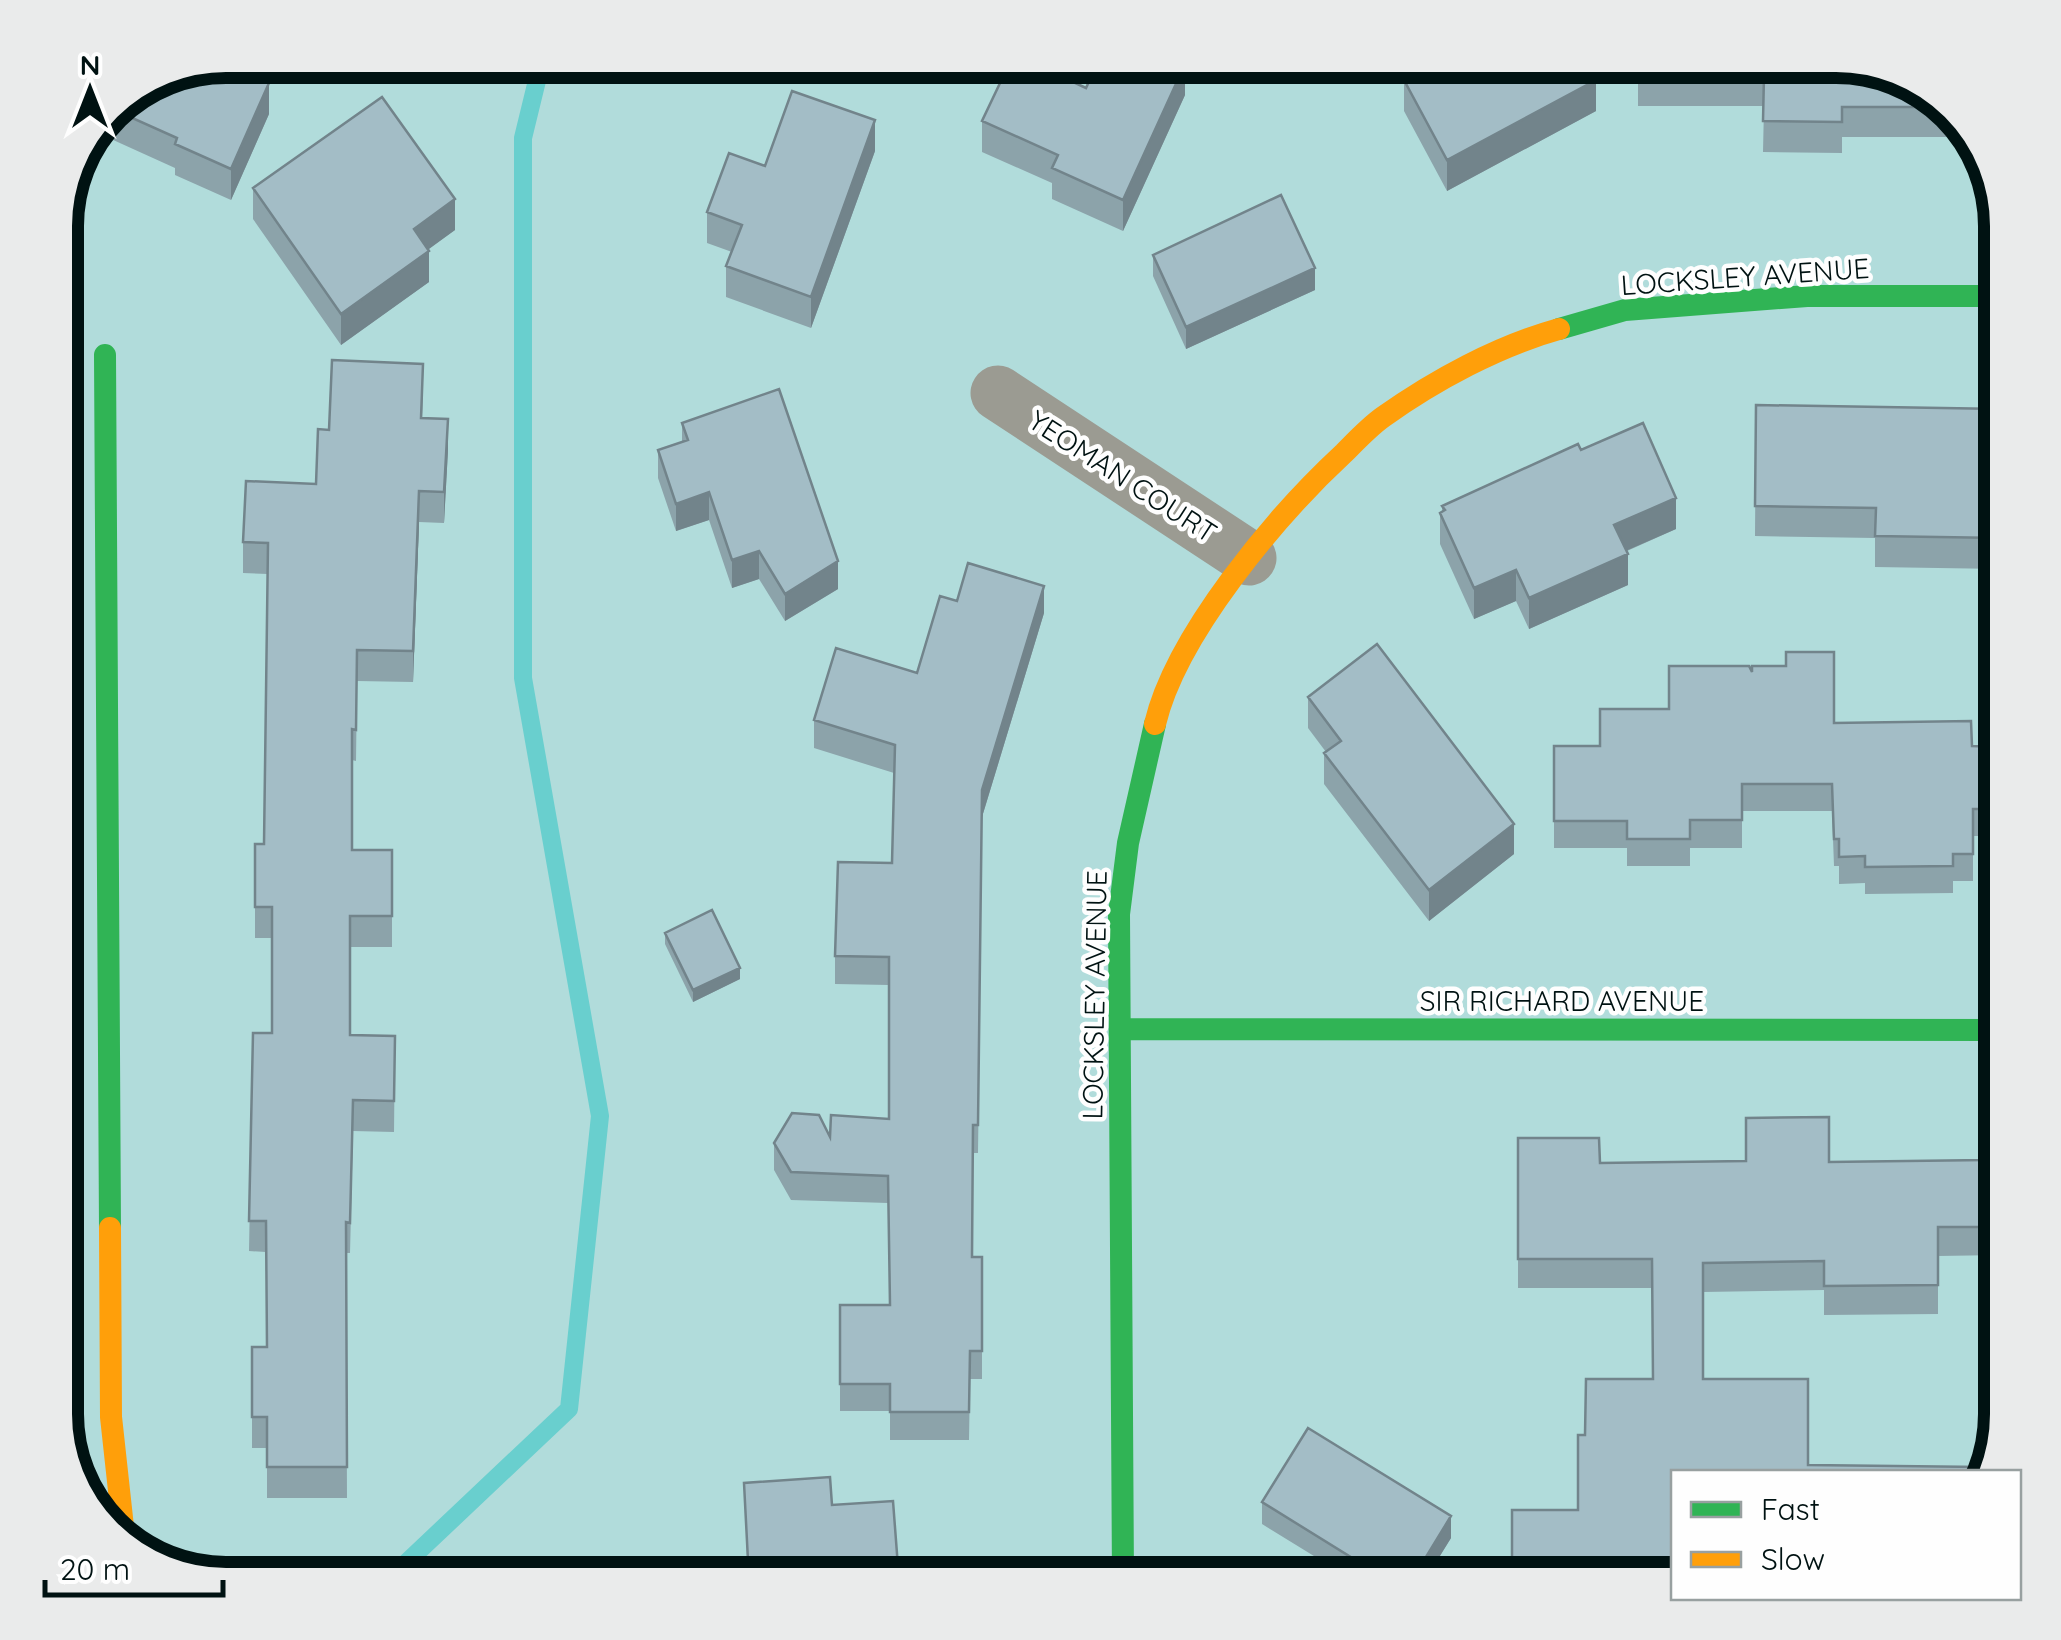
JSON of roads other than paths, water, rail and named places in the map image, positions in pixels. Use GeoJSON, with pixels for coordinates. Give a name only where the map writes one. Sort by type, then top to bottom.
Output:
{"type":"FeatureCollection","features":[{"type":"Feature","properties":{"kind":"street","name":"LOCKSLEY AVENUE"},"geometry":{"type":"LineString","coordinates":[[1123,1562],[1122,896],[1128,842],[1160,704],[1185,648],[1249,558],[1306,488],[1382,418],[1470,364],[1548,332],[1626,310],[1807,296],[1984,296]]}},
{"type":"Feature","properties":{"kind":"street"},"geometry":{"type":"LineString","coordinates":[[106,355],[112,1418],[121,1519]]}},
{"type":"Feature","properties":{"kind":"street","name":"YEOMAN COURT"},"geometry":{"type":"LineString","coordinates":[[998,393],[1249,558]]}},
{"type":"Feature","properties":{"kind":"street","name":"SIR RICHARD AVENUE"},"geometry":{"type":"LineString","coordinates":[[1122,1029],[1984,1030]]}},
{"type":"Feature","properties":{"kind":"waterway"},"geometry":{"type":"LineString","coordinates":[[407,1562],[569,1409],[600,1116],[523,678],[523,138],[538,78]]}}]}
